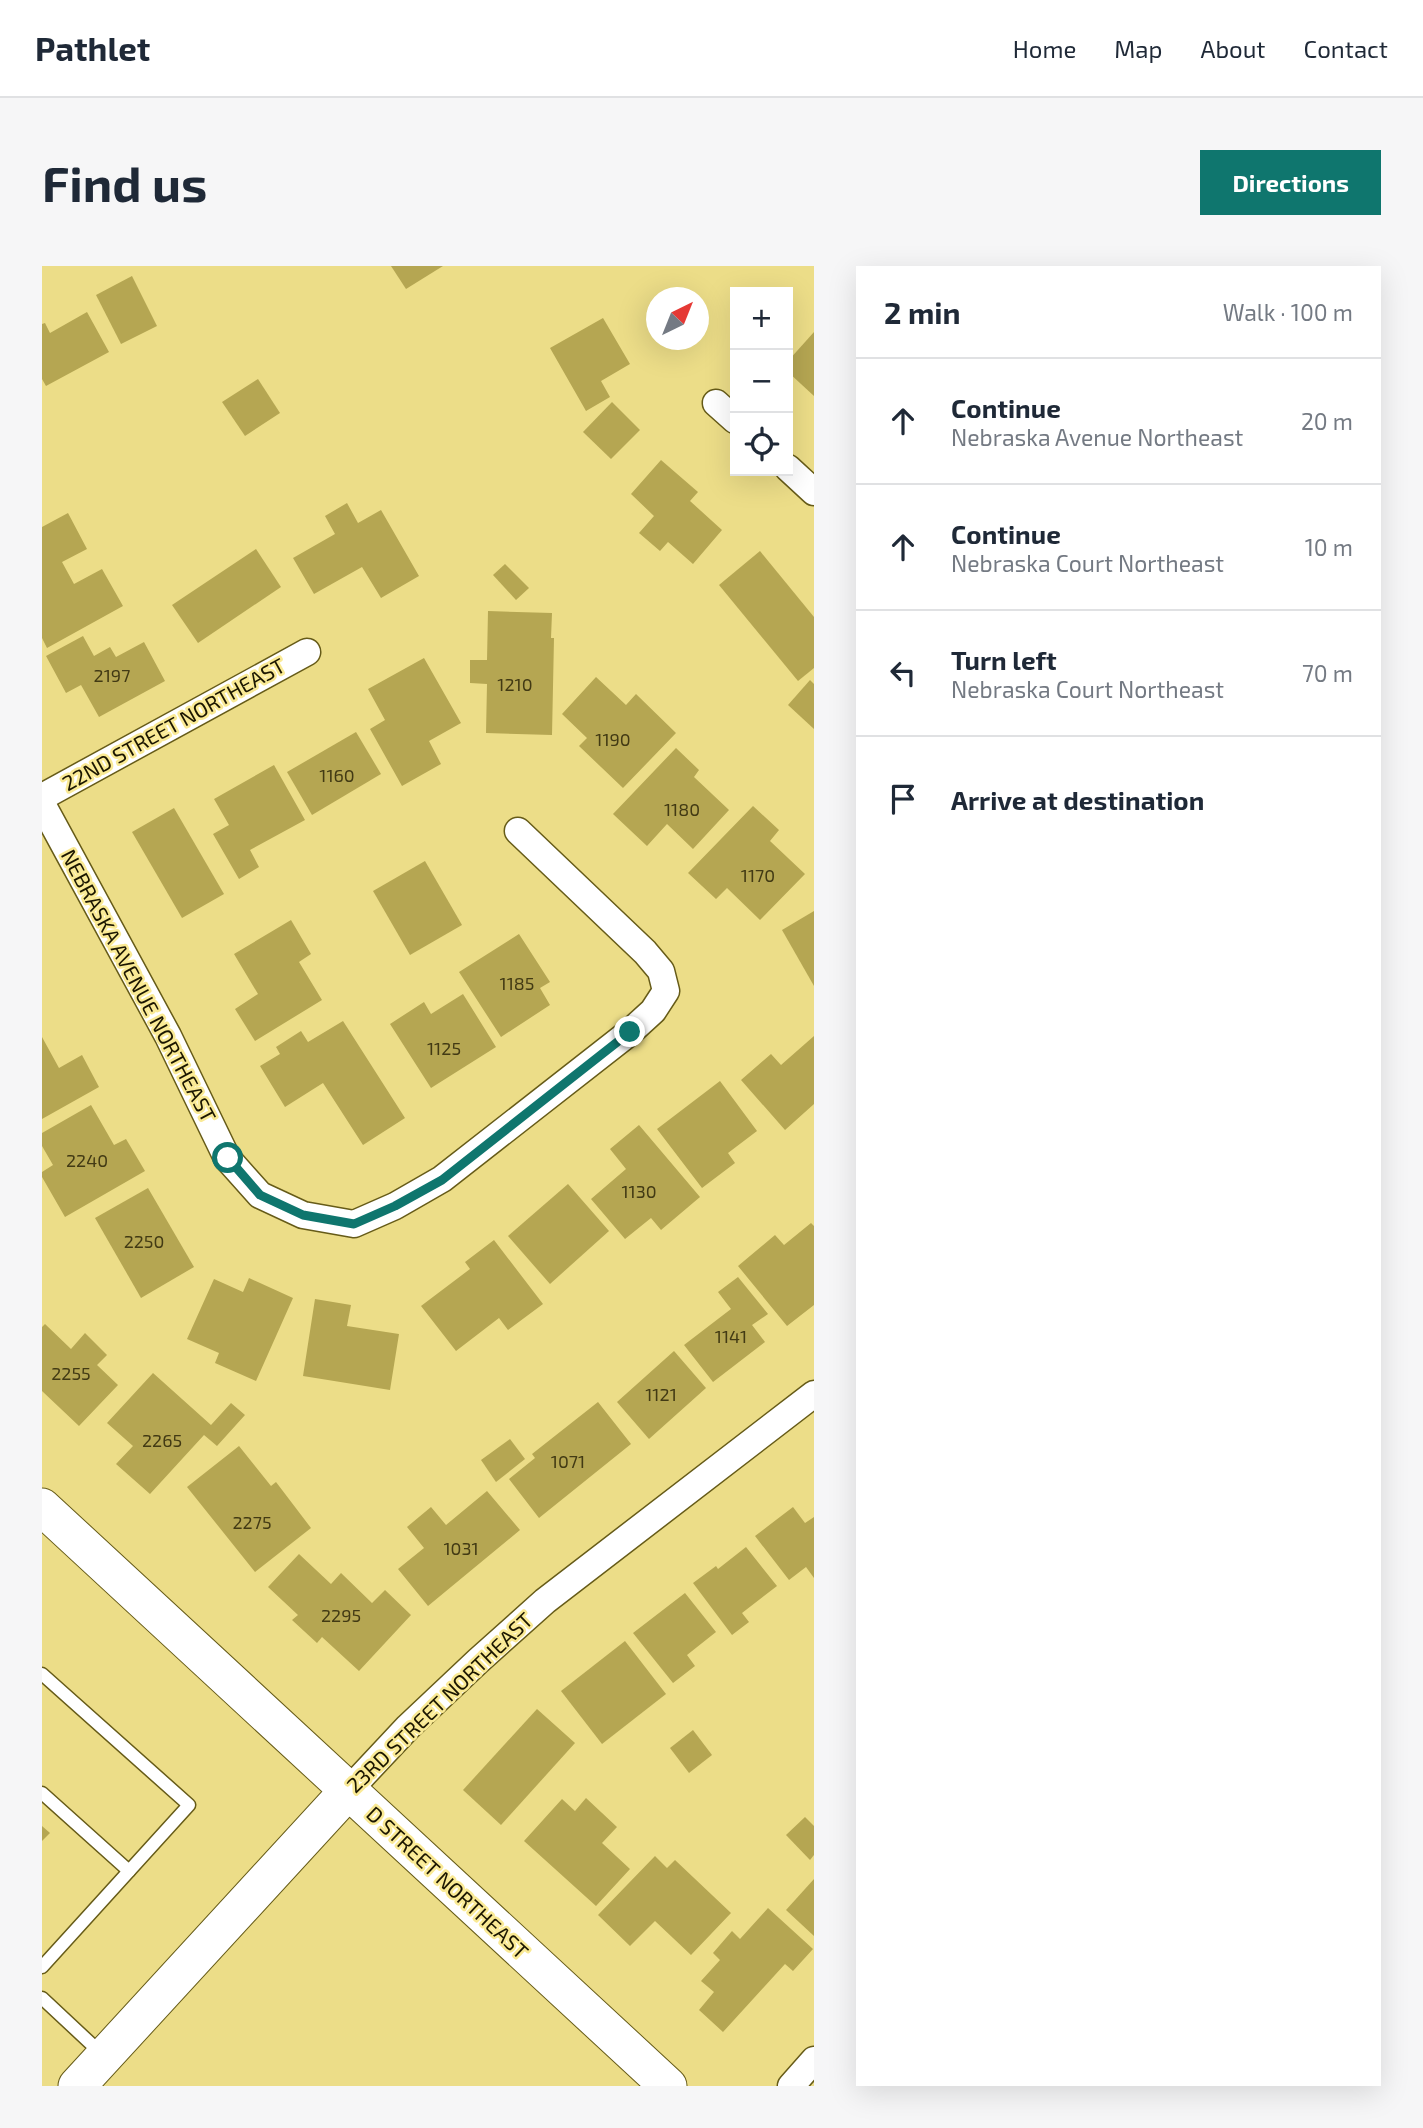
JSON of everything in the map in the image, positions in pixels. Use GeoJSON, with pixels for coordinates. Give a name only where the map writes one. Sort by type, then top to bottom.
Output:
{"type":"FeatureCollection","features":[{"type":"Feature","properties":{"kind":"street"},"geometry":{"type":"LineString","coordinates":[[793,473],[814,492]]}},
{"type":"Feature","properties":{"kind":"street","name":"22ND STREET NORTHEAST"},"geometry":{"type":"LineString","coordinates":[[42,797],[307,652]]}},
{"type":"Feature","properties":{"kind":"street","name":"NEBRASKA AVENUE NORTHEAST"},"geometry":{"type":"LineString","coordinates":[[42,804],[168,1036],[228,1158],[260,1195],[303,1215],[354,1224],[395,1206],[442,1180],[630,1032],[653,1011],[666,991],[661,971],[645,952],[517,831]]}},
{"type":"Feature","properties":{"kind":"street","name":"23RD STREET NORTHEAST"},"geometry":{"type":"LineString","coordinates":[[77,2086],[408,1727],[478,1661],[545,1601],[814,1394]]}},
{"type":"Feature","properties":{"kind":"street","name":"D STREET NORTHEAST"},"geometry":{"type":"LineString","coordinates":[[42,1507],[668,2086]]}},
{"type":"Feature","properties":{"kind":"street"},"geometry":{"type":"LineString","coordinates":[[791,2086],[814,2060]]}},
{"type":"Feature","properties":{"kind":"lane"},"geometry":{"type":"LineString","coordinates":[[42,1674],[188,1805],[42,1967]]}},
{"type":"Feature","properties":{"kind":"lane"},"geometry":{"type":"LineString","coordinates":[[42,1793],[129,1871]]}},
{"type":"Feature","properties":{"kind":"lane"},"geometry":{"type":"LineString","coordinates":[[42,1998],[105,2056]]}},
{"type":"Feature","properties":{"kind":"building"},"geometry":{"type":"Polygon","coordinates":[[[391,266],[443,266],[406,289],[391,266]]]}},
{"type":"Feature","properties":{"kind":"building"},"geometry":{"type":"Polygon","coordinates":[[[132,276],[157,326],[121,344],[96,295],[132,276]]]}},
{"type":"Feature","properties":{"kind":"building"},"geometry":{"type":"Polygon","coordinates":[[[87,312],[109,352],[46,386],[42,379],[42,324],[45,323],[50,333],[87,312]]]}},
{"type":"Feature","properties":{"kind":"building"},"geometry":{"type":"Polygon","coordinates":[[[603,318],[630,364],[601,381],[610,397],[586,411],[550,348],[603,318]]]}},
{"type":"Feature","properties":{"kind":"building"},"geometry":{"type":"Polygon","coordinates":[[[814,332],[814,396],[793,377],[793,355],[814,332]]]}},
{"type":"Feature","properties":{"kind":"building"},"geometry":{"type":"Polygon","coordinates":[[[258,379],[280,413],[245,436],[222,402],[258,379]]]}},
{"type":"Feature","properties":{"kind":"building"},"geometry":{"type":"Polygon","coordinates":[[[612,402],[640,430],[611,459],[583,432],[612,402]]]}},
{"type":"Feature","properties":{"kind":"building"},"geometry":{"type":"Polygon","coordinates":[[[661,460],[698,492],[690,501],[722,530],[693,564],[668,542],[660,551],[639,533],[654,516],[631,494],[661,460]]]}},
{"type":"Feature","properties":{"kind":"building"},"geometry":{"type":"Polygon","coordinates":[[[347,503],[358,523],[381,510],[419,576],[381,598],[362,567],[314,594],[293,558],[335,534],[325,516],[347,503]]]}},
{"type":"Feature","properties":{"kind":"building"},"geometry":{"type":"Polygon","coordinates":[[[68,513],[87,549],[62,562],[74,584],[102,569],[123,606],[47,648],[42,638],[42,527],[68,513]]]}},
{"type":"Feature","properties":{"kind":"building"},"geometry":{"type":"Polygon","coordinates":[[[256,549],[281,587],[198,643],[172,605],[256,549]]]}},
{"type":"Feature","properties":{"kind":"building"},"geometry":{"type":"Polygon","coordinates":[[[760,551],[814,617],[814,668],[798,681],[719,585],[760,551]]]}},
{"type":"Feature","properties":{"kind":"building"},"geometry":{"type":"Polygon","coordinates":[[[505,564],[529,588],[516,600],[493,575],[505,564]]]}},
{"type":"Feature","properties":{"kind":"building"},"geometry":{"type":"Polygon","coordinates":[[[488,611],[552,613],[552,735],[486,733],[487,684],[470,683],[470,660],[487,660],[488,611]]]}},
{"type":"Feature","properties":{"kind":"building"},"geometry":{"type":"Polygon","coordinates":[[[83,636],[94,656],[110,647],[116,657],[144,642],[165,681],[99,717],[81,685],[66,693],[46,656],[83,636]]]}},
{"type":"Feature","properties":{"kind":"building"},"geometry":{"type":"Polygon","coordinates":[[[424,658],[461,723],[429,741],[441,764],[402,786],[370,729],[385,720],[368,689],[424,658]]]}},
{"type":"Feature","properties":{"kind":"building"},"geometry":{"type":"Polygon","coordinates":[[[596,677],[626,705],[636,694],[676,733],[623,788],[579,746],[587,738],[562,714],[596,677]]]}},
{"type":"Feature","properties":{"kind":"building"},"geometry":{"type":"Polygon","coordinates":[[[810,680],[814,684],[814,729],[788,705],[810,680]]]}},
{"type":"Feature","properties":{"kind":"building"},"geometry":{"type":"Polygon","coordinates":[[[356,732],[381,774],[312,815],[287,772],[356,732]]]}},
{"type":"Feature","properties":{"kind":"building"},"geometry":{"type":"Polygon","coordinates":[[[676,748],[699,770],[694,777],[729,810],[693,849],[667,824],[647,846],[613,814],[676,748]]]}},
{"type":"Feature","properties":{"kind":"building"},"geometry":{"type":"Polygon","coordinates":[[[274,765],[305,820],[250,850],[259,867],[239,879],[213,834],[229,825],[214,799],[274,765]]]}},
{"type":"Feature","properties":{"kind":"building"},"geometry":{"type":"Polygon","coordinates":[[[753,806],[779,830],[770,841],[805,874],[760,920],[727,888],[716,899],[688,873],[753,806]]]}},
{"type":"Feature","properties":{"kind":"building"},"geometry":{"type":"Polygon","coordinates":[[[174,808],[224,894],[182,918],[132,832],[174,808]]]}},
{"type":"Feature","properties":{"kind":"building"},"geometry":{"type":"Polygon","coordinates":[[[425,861],[462,925],[410,955],[373,891],[425,861]]]}},
{"type":"Feature","properties":{"kind":"building"},"geometry":{"type":"Polygon","coordinates":[[[814,911],[814,986],[782,930],[814,911]]]}},
{"type":"Feature","properties":{"kind":"building"},"geometry":{"type":"Polygon","coordinates":[[[291,920],[311,954],[299,962],[322,1000],[255,1041],[235,1009],[258,994],[234,954],[291,920]]]}},
{"type":"Feature","properties":{"kind":"building"},"geometry":{"type":"Polygon","coordinates":[[[519,934],[550,982],[540,988],[550,1005],[501,1037],[459,972],[519,934]]]}},
{"type":"Feature","properties":{"kind":"building"},"geometry":{"type":"Polygon","coordinates":[[[463,994],[496,1047],[431,1088],[390,1024],[424,1002],[431,1014],[463,994]]]}},
{"type":"Feature","properties":{"kind":"building"},"geometry":{"type":"Polygon","coordinates":[[[343,1021],[405,1118],[363,1145],[323,1083],[285,1107],[260,1066],[280,1054],[276,1047],[301,1031],[308,1042],[343,1021]]]}},
{"type":"Feature","properties":{"kind":"building"},"geometry":{"type":"Polygon","coordinates":[[[814,1036],[814,1104],[785,1130],[741,1080],[771,1054],[781,1065],[814,1036]]]}},
{"type":"Feature","properties":{"kind":"building"},"geometry":{"type":"Polygon","coordinates":[[[42,1037],[59,1068],[82,1055],[99,1087],[42,1119],[42,1037]]]}},
{"type":"Feature","properties":{"kind":"building"},"geometry":{"type":"Polygon","coordinates":[[[720,1081],[757,1131],[728,1153],[735,1163],[702,1188],[657,1129],[720,1081]]]}},
{"type":"Feature","properties":{"kind":"building"},"geometry":{"type":"Polygon","coordinates":[[[91,1105],[114,1145],[126,1139],[145,1171],[65,1217],[42,1177],[42,1172],[53,1165],[42,1146],[42,1133],[91,1105]]]}},
{"type":"Feature","properties":{"kind":"building"},"geometry":{"type":"Polygon","coordinates":[[[639,1125],[700,1197],[661,1230],[651,1218],[625,1239],[591,1199],[626,1169],[610,1149],[639,1125]]]}},
{"type":"Feature","properties":{"kind":"building"},"geometry":{"type":"Polygon","coordinates":[[[568,1184],[609,1231],[550,1284],[508,1236],[568,1184]]]}},
{"type":"Feature","properties":{"kind":"building"},"geometry":{"type":"Polygon","coordinates":[[[148,1188],[194,1267],[141,1298],[95,1218],[148,1188]]]}},
{"type":"Feature","properties":{"kind":"building"},"geometry":{"type":"Polygon","coordinates":[[[811,1223],[814,1226],[814,1305],[787,1326],[738,1266],[775,1235],[784,1245],[811,1223]]]}},
{"type":"Feature","properties":{"kind":"building"},"geometry":{"type":"Polygon","coordinates":[[[494,1240],[543,1304],[508,1330],[499,1318],[456,1351],[421,1306],[470,1269],[465,1262],[494,1240]]]}},
{"type":"Feature","properties":{"kind":"building"},"geometry":{"type":"Polygon","coordinates":[[[738,1277],[768,1314],[752,1325],[765,1342],[713,1382],[684,1345],[731,1309],[718,1292],[738,1277]]]}},
{"type":"Feature","properties":{"kind":"building"},"geometry":{"type":"Polygon","coordinates":[[[249,1278],[293,1298],[256,1381],[215,1363],[219,1353],[187,1339],[214,1279],[243,1292],[249,1278]]]}},
{"type":"Feature","properties":{"kind":"building"},"geometry":{"type":"Polygon","coordinates":[[[315,1299],[351,1305],[347,1326],[399,1334],[390,1390],[303,1376],[315,1299]]]}},
{"type":"Feature","properties":{"kind":"building"},"geometry":{"type":"Polygon","coordinates":[[[45,1324],[71,1349],[85,1333],[107,1355],[97,1365],[118,1385],[79,1426],[42,1391],[42,1327],[45,1324]]]}},
{"type":"Feature","properties":{"kind":"building"},"geometry":{"type":"Polygon","coordinates":[[[674,1351],[706,1388],[649,1439],[617,1402],[674,1351]]]}},
{"type":"Feature","properties":{"kind":"building"},"geometry":{"type":"Polygon","coordinates":[[[153,1373],[211,1425],[231,1403],[245,1415],[217,1446],[204,1435],[150,1494],[116,1464],[133,1446],[107,1423],[153,1373]]]}},
{"type":"Feature","properties":{"kind":"building"},"geometry":{"type":"Polygon","coordinates":[[[598,1402],[631,1444],[539,1518],[509,1479],[535,1458],[532,1454],[598,1402]]]}},
{"type":"Feature","properties":{"kind":"building"},"geometry":{"type":"Polygon","coordinates":[[[510,1439],[525,1459],[496,1482],[481,1460],[510,1439]]]}},
{"type":"Feature","properties":{"kind":"building"},"geometry":{"type":"Polygon","coordinates":[[[239,1446],[271,1486],[276,1482],[311,1528],[255,1572],[187,1487],[239,1446]]]}},
{"type":"Feature","properties":{"kind":"building"},"geometry":{"type":"Polygon","coordinates":[[[487,1491],[520,1530],[428,1606],[398,1569],[424,1548],[407,1527],[431,1507],[446,1525],[487,1491]]]}},
{"type":"Feature","properties":{"kind":"building"},"geometry":{"type":"Polygon","coordinates":[[[793,1507],[805,1523],[814,1517],[814,1578],[806,1567],[789,1580],[755,1536],[793,1507]]]}},
{"type":"Feature","properties":{"kind":"building"},"geometry":{"type":"Polygon","coordinates":[[[746,1547],[777,1586],[742,1613],[749,1622],[732,1635],[693,1583],[716,1566],[718,1569],[746,1547]]]}},
{"type":"Feature","properties":{"kind":"building"},"geometry":{"type":"Polygon","coordinates":[[[299,1554],[331,1584],[341,1573],[372,1603],[385,1590],[411,1615],[359,1671],[322,1637],[317,1643],[292,1620],[298,1615],[268,1587],[299,1554]]]}},
{"type":"Feature","properties":{"kind":"building"},"geometry":{"type":"Polygon","coordinates":[[[685,1593],[716,1632],[687,1655],[695,1666],[673,1683],[633,1633],[685,1593]]]}},
{"type":"Feature","properties":{"kind":"building"},"geometry":{"type":"Polygon","coordinates":[[[625,1641],[666,1694],[602,1744],[561,1691],[625,1641]]]}},
{"type":"Feature","properties":{"kind":"building"},"geometry":{"type":"Polygon","coordinates":[[[537,1709],[575,1743],[501,1825],[463,1790],[537,1709]]]}},
{"type":"Feature","properties":{"kind":"building"},"geometry":{"type":"Polygon","coordinates":[[[693,1730],[712,1755],[689,1773],[670,1748],[693,1730]]]}},
{"type":"Feature","properties":{"kind":"building"},"geometry":{"type":"Polygon","coordinates":[[[586,1798],[617,1827],[602,1843],[630,1869],[596,1906],[524,1841],[562,1799],[575,1811],[586,1798]]]}},
{"type":"Feature","properties":{"kind":"building"},"geometry":{"type":"Polygon","coordinates":[[[805,1817],[814,1826],[814,1855],[810,1860],[786,1835],[805,1817]]]}},
{"type":"Feature","properties":{"kind":"building"},"geometry":{"type":"Polygon","coordinates":[[[42,1826],[50,1833],[42,1841],[42,1826]]]}},
{"type":"Feature","properties":{"kind":"building"},"geometry":{"type":"Polygon","coordinates":[[[655,1856],[667,1868],[675,1860],[731,1913],[691,1955],[655,1921],[630,1946],[598,1915],[655,1856]]]}},
{"type":"Feature","properties":{"kind":"building"},"geometry":{"type":"Polygon","coordinates":[[[814,1879],[814,1936],[786,1910],[814,1879]]]}},
{"type":"Feature","properties":{"kind":"building"},"geometry":{"type":"Polygon","coordinates":[[[768,1908],[813,1949],[793,1971],[785,1964],[723,2032],[699,2010],[714,1992],[701,1981],[720,1960],[713,1953],[732,1931],[740,1939],[768,1908]]]}},
{"type":"Feature","properties":{"kind":"route"},"geometry":{"type":"LineString","coordinates":[[228,1158],[260,1195],[303,1215],[354,1224],[395,1206],[442,1180],[630,1032]]}}]}
